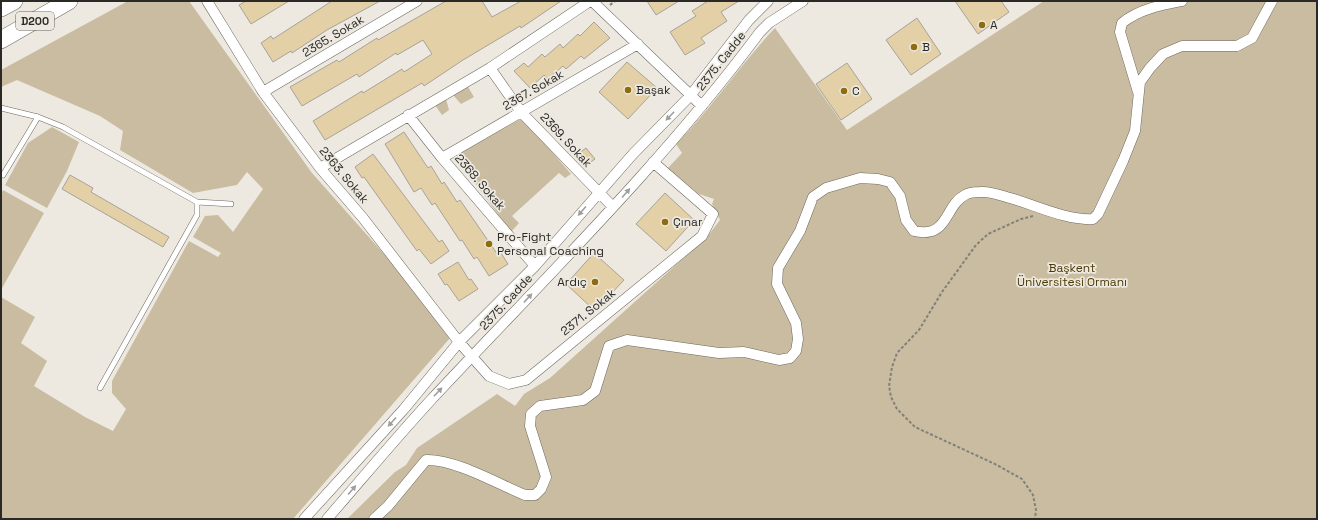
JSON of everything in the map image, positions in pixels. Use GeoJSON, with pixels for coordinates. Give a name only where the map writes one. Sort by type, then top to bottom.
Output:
{"type":"FeatureCollection","features":[{"type":"Feature","properties":{"kind":"highway","name":"D200"},"geometry":{"type":"LineString","coordinates":[[1,8],[14,1]]}},
{"type":"Feature","properties":{"kind":"highway","name":"D200"},"geometry":{"type":"LineString","coordinates":[[1,40],[69,1]]}},
{"type":"Feature","properties":{"kind":"street","name":"2365. Sokak"},"geometry":{"type":"LineString","coordinates":[[263,92],[417,1]]}},
{"type":"Feature","properties":{"kind":"street"},"geometry":{"type":"LineString","coordinates":[[320,168],[490,68],[591,1],[702,106]]}},
{"type":"Feature","properties":{"kind":"street","name":"2375. Cadde"},"geometry":{"type":"LineString","coordinates":[[304,519],[404,409],[459,342],[535,266],[598,193],[690,96],[749,20],[768,1]]}},
{"type":"Feature","properties":{"kind":"street","name":"2375. Cadde"},"geometry":{"type":"LineString","coordinates":[[327,519],[415,418],[613,207],[702,106],[760,32],[769,23],[803,1]]}},
{"type":"Feature","properties":{"kind":"street"},"geometry":{"type":"LineString","coordinates":[[1138,94],[1120,32],[1122,23],[1131,15],[1182,1]]}},
{"type":"Feature","properties":{"kind":"street"},"geometry":{"type":"LineString","coordinates":[[374,519],[388,506],[426,460],[437,460],[459,466],[525,495],[535,495],[541,489],[546,477],[530,426],[531,414],[540,406],[583,400],[595,391],[609,346],[627,340],[719,353],[744,352],[779,360],[790,358],[796,350],[798,340],[796,323],[777,284],[778,268],[800,231],[813,197],[826,188],[860,178],[878,178],[890,182],[900,196],[906,220],[914,231],[922,233],[934,231],[946,219],[957,202],[965,194],[980,191],[995,193],[1074,218],[1093,219],[1098,214],[1123,162],[1135,131],[1140,82],[1150,68],[1163,54],[1182,46],[1237,46],[1252,38],[1272,1]]}},
{"type":"Feature","properties":{"kind":"street","name":"2363. Sokak"},"geometry":{"type":"LineString","coordinates":[[211,2],[263,92],[320,168],[364,218],[459,342],[473,356]]}},
{"type":"Feature","properties":{"kind":"street","name":"2367. Sokak"},"geometry":{"type":"LineString","coordinates":[[442,158],[638,44]]}},
{"type":"Feature","properties":{"kind":"street","name":"2369. Sokak"},"geometry":{"type":"LineString","coordinates":[[490,68],[522,112],[613,207]]}},
{"type":"Feature","properties":{"kind":"street","name":"2368. Sokak"},"geometry":{"type":"LineString","coordinates":[[408,115],[442,158],[535,266]]}},
{"type":"Feature","properties":{"kind":"street","name":"2371. Sokak"},"geometry":{"type":"LineString","coordinates":[[473,356],[489,376],[499,382],[509,384],[526,380],[702,236],[712,219],[713,214],[653,162]]}},
{"type":"Feature","properties":{"kind":"lane"},"geometry":{"type":"LineString","coordinates":[[1,108],[38,117],[63,127],[197,202],[231,204]]}},
{"type":"Feature","properties":{"kind":"lane"},"geometry":{"type":"LineString","coordinates":[[3,175],[38,117]]}},
{"type":"Feature","properties":{"kind":"lane"},"geometry":{"type":"LineString","coordinates":[[100,388],[197,215],[197,202]]}},
{"type":"Feature","properties":{"kind":"path"},"geometry":{"type":"LineString","coordinates":[[610,5],[615,1]]}},
{"type":"Feature","properties":{"kind":"path"},"geometry":{"type":"LineString","coordinates":[[1034,216],[1021,219],[988,234],[976,244],[942,292],[919,330],[897,353],[892,367],[890,386],[891,397],[896,409],[915,427],[995,464],[1022,479],[1034,495],[1036,510],[1035,519]]}},
{"type":"Feature","properties":{"kind":"green space"},"geometry":{"type":"Polygon","coordinates":[[[128,1],[189,1],[312,173],[415,289],[450,338],[293,519],[1,519],[1,297],[35,317],[21,343],[47,361],[34,386],[85,417],[113,431],[126,409],[112,393],[112,381],[189,241],[218,257],[221,253],[193,237],[205,216],[218,215],[233,232],[263,189],[247,172],[237,185],[193,193],[120,150],[123,131],[100,116],[17,80],[1,87],[1,70],[128,1]]]}},
{"type":"Feature","properties":{"kind":"green space","name":"Başkent Üniversitesi Ormanı"},"geometry":{"type":"Polygon","coordinates":[[[1044,1],[1317,1],[1317,519],[347,519],[395,472],[406,465],[417,448],[497,394],[515,406],[524,394],[550,378],[707,237],[720,220],[712,204],[714,199],[699,194],[668,168],[682,153],[676,144],[702,116],[775,28],[847,130],[1044,1]]]}},
{"type":"Feature","properties":{"kind":"green space"},"geometry":{"type":"Polygon","coordinates":[[[468,87],[474,97],[461,104],[453,95],[468,87]]]}},
{"type":"Feature","properties":{"kind":"green space"},"geometry":{"type":"Polygon","coordinates":[[[446,99],[449,110],[442,115],[435,105],[446,99]]]}},
{"type":"Feature","properties":{"kind":"green space"},"geometry":{"type":"Polygon","coordinates":[[[523,118],[571,174],[565,178],[559,173],[512,216],[519,223],[511,232],[457,158],[458,152],[523,118]]]}},
{"type":"Feature","properties":{"kind":"green space"},"geometry":{"type":"Polygon","coordinates":[[[52,127],[79,142],[67,171],[47,208],[5,185],[28,143],[52,127]]]}},
{"type":"Feature","properties":{"kind":"green space"},"geometry":{"type":"Polygon","coordinates":[[[3,190],[44,213],[1,290],[1,194],[3,190]]]}},
{"type":"Feature","properties":{"kind":"building"},"geometry":{"type":"Polygon","coordinates":[[[246,1],[289,1],[251,24],[239,5],[246,1]]]}},
{"type":"Feature","properties":{"kind":"building"},"geometry":{"type":"Polygon","coordinates":[[[332,1],[380,1],[327,30],[292,53],[291,51],[273,62],[261,43],[271,36],[273,39],[332,1]]]}},
{"type":"Feature","properties":{"kind":"building"},"geometry":{"type":"Polygon","coordinates":[[[446,1],[482,1],[492,17],[521,1],[561,1],[521,28],[520,26],[463,60],[424,86],[422,83],[325,140],[313,121],[362,91],[363,93],[402,69],[404,72],[432,54],[423,40],[397,55],[396,53],[359,77],[357,74],[302,106],[290,87],[337,60],[339,62],[377,38],[378,40],[446,1]]]}},
{"type":"Feature","properties":{"kind":"building"},"geometry":{"type":"Polygon","coordinates":[[[647,1],[679,1],[656,15],[647,1]]]}},
{"type":"Feature","properties":{"kind":"building"},"geometry":{"type":"Polygon","coordinates":[[[708,1],[739,1],[721,12],[727,21],[701,38],[705,43],[685,55],[670,32],[696,16],[692,11],[708,1]]]}},
{"type":"Feature","properties":{"kind":"building","name":"A"},"geometry":{"type":"Polygon","coordinates":[[[955,1],[1001,1],[1009,12],[978,34],[955,1]]]}},
{"type":"Feature","properties":{"kind":"building","name":"B"},"geometry":{"type":"Polygon","coordinates":[[[917,18],[941,54],[911,75],[886,40],[917,18]]]}},
{"type":"Feature","properties":{"kind":"building"},"geometry":{"type":"Polygon","coordinates":[[[594,22],[610,38],[584,59],[581,56],[566,69],[563,66],[548,79],[544,75],[530,88],[514,71],[524,63],[528,67],[542,54],[545,57],[560,44],[563,48],[578,34],[580,36],[594,22]]]}},
{"type":"Feature","properties":{"kind":"building","name":"Başak"},"geometry":{"type":"Polygon","coordinates":[[[627,62],[657,88],[628,119],[599,92],[627,62]]]}},
{"type":"Feature","properties":{"kind":"building","name":"C"},"geometry":{"type":"Polygon","coordinates":[[[847,63],[872,99],[841,120],[816,84],[847,63]]]}},
{"type":"Feature","properties":{"kind":"building"},"geometry":{"type":"Polygon","coordinates":[[[404,132],[428,168],[431,166],[442,184],[444,182],[457,202],[460,200],[498,255],[501,253],[508,264],[489,276],[477,257],[474,259],[462,240],[460,241],[435,203],[432,205],[421,188],[414,192],[385,144],[404,132]]]}},
{"type":"Feature","properties":{"kind":"building"},"geometry":{"type":"Polygon","coordinates":[[[586,148],[595,159],[587,165],[578,154],[586,148]]]}},
{"type":"Feature","properties":{"kind":"building"},"geometry":{"type":"Polygon","coordinates":[[[373,154],[439,242],[442,240],[449,251],[431,264],[419,249],[417,251],[364,177],[362,178],[355,167],[373,154]]]}},
{"type":"Feature","properties":{"kind":"building"},"geometry":{"type":"Polygon","coordinates":[[[70,175],[93,188],[91,192],[169,237],[163,247],[62,189],[70,175]]]}},
{"type":"Feature","properties":{"kind":"building","name":"Çınar"},"geometry":{"type":"Polygon","coordinates":[[[665,193],[694,220],[666,251],[636,224],[665,193]]]}},
{"type":"Feature","properties":{"kind":"building","name":"Ardıç"},"geometry":{"type":"Polygon","coordinates":[[[594,253],[624,280],[595,311],[566,284],[594,253]]]}},
{"type":"Feature","properties":{"kind":"building"},"geometry":{"type":"Polygon","coordinates":[[[458,262],[469,280],[471,279],[478,289],[459,301],[447,284],[445,285],[438,274],[458,262]]]}},
{"type":"Feature","properties":{"kind":"place","name":"A"},"geometry":{"type":"Point","coordinates":[982,25]}},
{"type":"Feature","properties":{"kind":"place","name":"B"},"geometry":{"type":"Point","coordinates":[914,47]}},
{"type":"Feature","properties":{"kind":"place","name":"Başak"},"geometry":{"type":"Point","coordinates":[628,90]}},
{"type":"Feature","properties":{"kind":"place","name":"C"},"geometry":{"type":"Point","coordinates":[844,91]}},
{"type":"Feature","properties":{"kind":"place","name":"Çınar"},"geometry":{"type":"Point","coordinates":[665,222]}},
{"type":"Feature","properties":{"kind":"place","name":"Pro-Fight Personal Coaching"},"geometry":{"type":"Point","coordinates":[489,244]}},
{"type":"Feature","properties":{"kind":"place","name":"Ardıç"},"geometry":{"type":"Point","coordinates":[595,282]}}]}
